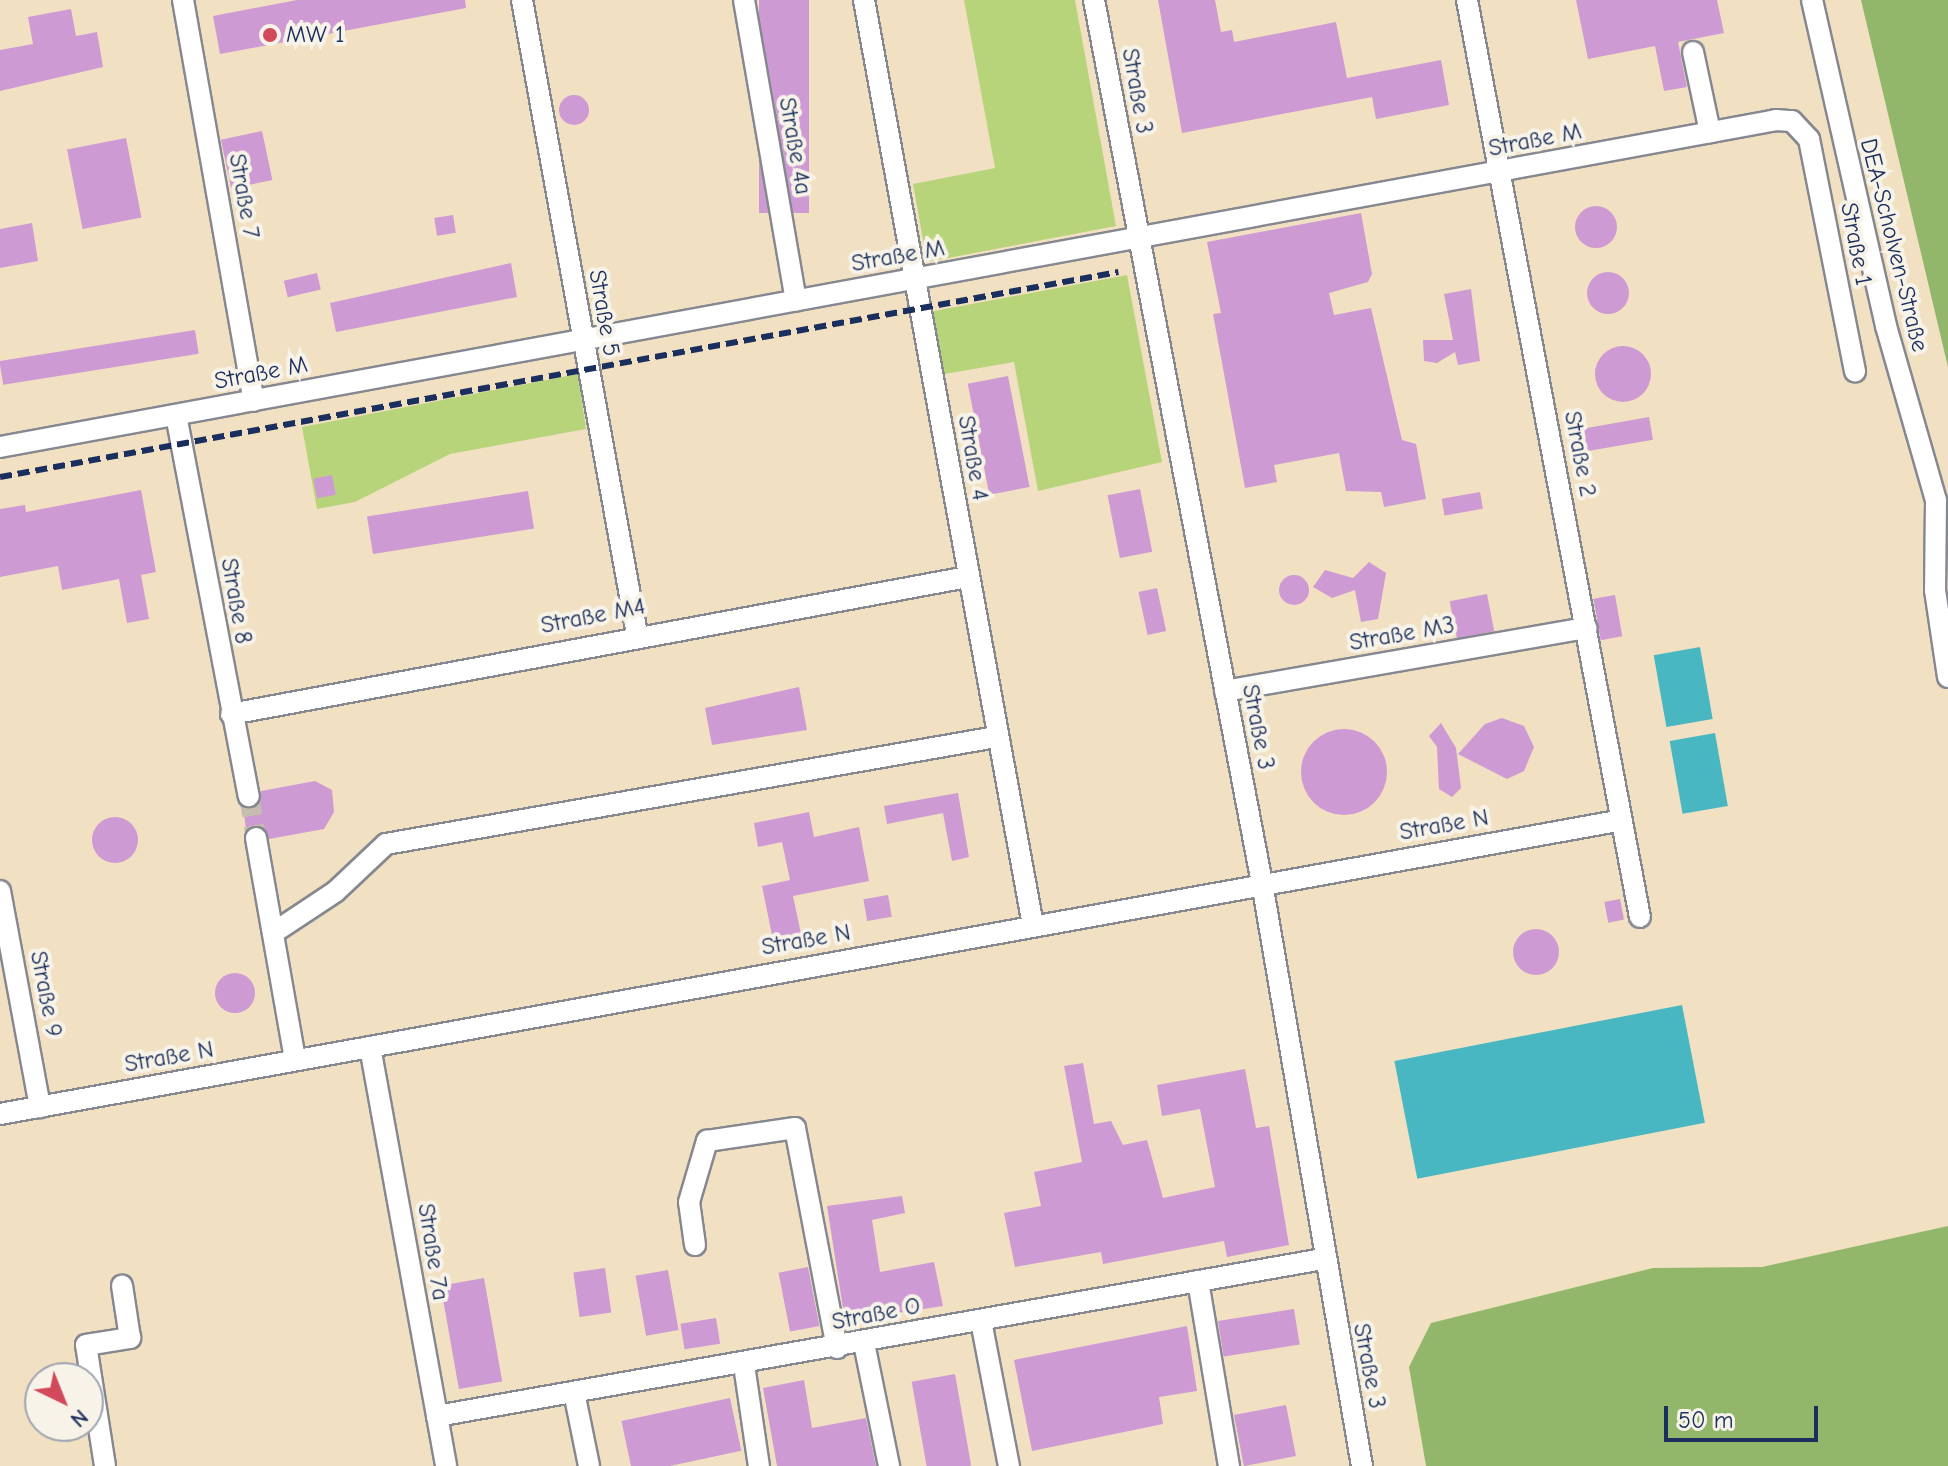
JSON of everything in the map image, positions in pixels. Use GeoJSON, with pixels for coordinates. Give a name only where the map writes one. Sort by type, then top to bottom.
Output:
{"type":"FeatureCollection","features":[{"type":"Feature","properties":{"kind":"street","name":"Straße 7"},"geometry":{"type":"LineString","coordinates":[[183,0],[254,401]]}},
{"type":"Feature","properties":{"kind":"street","name":"Straße 5"},"geometry":{"type":"LineString","coordinates":[[522,0],[637,634]]}},
{"type":"Feature","properties":{"kind":"street","name":"Straße 4a"},"geometry":{"type":"LineString","coordinates":[[744,0],[796,301]]}},
{"type":"Feature","properties":{"kind":"street","name":"Straße 4"},"geometry":{"type":"LineString","coordinates":[[864,0],[996,737],[1033,925]]}},
{"type":"Feature","properties":{"kind":"street","name":"Straße 3"},"geometry":{"type":"LineString","coordinates":[[1094,0],[1262,883],[1323,1259],[1362,1466]]}},
{"type":"Feature","properties":{"kind":"street","name":"Straße 2"},"geometry":{"type":"LineString","coordinates":[[1467,0],[1640,917]]}},
{"type":"Feature","properties":{"kind":"street","name":"DEA-Scholven-Straße"},"geometry":{"type":"LineString","coordinates":[[1812,0],[1886,326],[1936,500],[1935,590],[1948,677]]}},
{"type":"Feature","properties":{"kind":"street"},"geometry":{"type":"LineString","coordinates":[[1693,52],[1710,132]]}},
{"type":"Feature","properties":{"kind":"street","name":"Straße M"},"geometry":{"type":"LineString","coordinates":[[0,447],[1776,120],[1803,128]]}},
{"type":"Feature","properties":{"kind":"street","name":"Straße 1"},"geometry":{"type":"LineString","coordinates":[[1803,128],[1855,371]]}},
{"type":"Feature","properties":{"kind":"street","name":"Straße 8"},"geometry":{"type":"LineString","coordinates":[[176,415],[249,796]]}},
{"type":"Feature","properties":{"kind":"street","name":"Straße M4"},"geometry":{"type":"LineString","coordinates":[[231,714],[637,634],[967,577]]}},
{"type":"Feature","properties":{"kind":"street","name":"Straße M3"},"geometry":{"type":"LineString","coordinates":[[1225,691],[1587,628]]}},
{"type":"Feature","properties":{"kind":"street"},"geometry":{"type":"LineString","coordinates":[[273,933],[335,892],[386,844],[996,737]]}},
{"type":"Feature","properties":{"kind":"street","name":"Straße N"},"geometry":{"type":"LineString","coordinates":[[0,1114],[1622,820]]}},
{"type":"Feature","properties":{"kind":"street"},"geometry":{"type":"LineString","coordinates":[[256,838],[295,1060]]}},
{"type":"Feature","properties":{"kind":"street","name":"Straße 9"},"geometry":{"type":"LineString","coordinates":[[0,891],[40,1107]]}},
{"type":"Feature","properties":{"kind":"street","name":"Straße 7a"},"geometry":{"type":"LineString","coordinates":[[370,1047],[446,1466]]}},
{"type":"Feature","properties":{"kind":"street"},"geometry":{"type":"LineString","coordinates":[[695,1245],[689,1202],[707,1141],[795,1128],[837,1348]]}},
{"type":"Feature","properties":{"kind":"street","name":"Straße O"},"geometry":{"type":"LineString","coordinates":[[437,1416],[575,1397],[1323,1259]]}},
{"type":"Feature","properties":{"kind":"street"},"geometry":{"type":"LineString","coordinates":[[1198,1281],[1229,1466]]}},
{"type":"Feature","properties":{"kind":"street"},"geometry":{"type":"LineString","coordinates":[[105,1466],[86,1345],[130,1338],[122,1286]]}},
{"type":"Feature","properties":{"kind":"street"},"geometry":{"type":"LineString","coordinates":[[981,1321],[1009,1466]]}},
{"type":"Feature","properties":{"kind":"street"},"geometry":{"type":"LineString","coordinates":[[864,1343],[889,1466]]}},
{"type":"Feature","properties":{"kind":"street"},"geometry":{"type":"LineString","coordinates":[[744,1365],[759,1466]]}},
{"type":"Feature","properties":{"kind":"street"},"geometry":{"type":"LineString","coordinates":[[575,1397],[589,1466]]}},
{"type":"Feature","properties":{"kind":"green space"},"geometry":{"type":"Polygon","coordinates":[[[964,0],[1075,0],[1116,226],[927,262],[913,184],[995,168],[964,0]]]}},
{"type":"Feature","properties":{"kind":"green space"},"geometry":{"type":"Polygon","coordinates":[[[1861,0],[1948,0],[1948,367],[1861,0]]]}},
{"type":"Feature","properties":{"kind":"green space"},"geometry":{"type":"Polygon","coordinates":[[[1127,275],[1162,462],[1038,491],[1014,362],[939,375],[929,312],[1127,275]]]}},
{"type":"Feature","properties":{"kind":"green space"},"geometry":{"type":"Polygon","coordinates":[[[578,374],[586,429],[450,454],[355,502],[317,509],[302,427],[578,374]]]}},
{"type":"Feature","properties":{"kind":"green space"},"geometry":{"type":"Polygon","coordinates":[[[1948,1226],[1948,1466],[1426,1466],[1409,1367],[1431,1323],[1653,1268],[1762,1267],[1948,1226]]]}},
{"type":"Feature","properties":{"kind":"water"},"geometry":{"type":"Polygon","coordinates":[[[1700,647],[1713,719],[1666,727],[1654,655],[1700,647]]]}},
{"type":"Feature","properties":{"kind":"water"},"geometry":{"type":"Polygon","coordinates":[[[1715,733],[1728,806],[1683,814],[1670,741],[1715,733]]]}},
{"type":"Feature","properties":{"kind":"water"},"geometry":{"type":"Polygon","coordinates":[[[1682,1005],[1705,1123],[1417,1179],[1394,1061],[1682,1005]]]}},
{"type":"Feature","properties":{"kind":"building","name":"MW 1"},"geometry":{"type":"Polygon","coordinates":[[[297,0],[465,0],[466,8],[220,54],[213,16],[297,0]]]}},
{"type":"Feature","properties":{"kind":"building"},"geometry":{"type":"Polygon","coordinates":[[[759,0],[809,0],[809,213],[759,213],[759,0]]]}},
{"type":"Feature","properties":{"kind":"building"},"geometry":{"type":"Polygon","coordinates":[[[1158,0],[1215,0],[1221,32],[1232,30],[1234,42],[1336,22],[1347,78],[1441,60],[1449,105],[1376,119],[1372,97],[1182,133],[1158,0]]]}},
{"type":"Feature","properties":{"kind":"building"},"geometry":{"type":"Polygon","coordinates":[[[1576,0],[1717,0],[1724,33],[1678,42],[1687,87],[1664,91],[1655,46],[1588,59],[1576,0]]]}},
{"type":"Feature","properties":{"kind":"building"},"geometry":{"type":"Polygon","coordinates":[[[71,9],[76,36],[97,32],[103,67],[0,91],[0,50],[33,44],[28,17],[71,9]]]}},
{"type":"Feature","properties":{"kind":"building"},"geometry":{"type":"Polygon","coordinates":[[[574,95],[585,99],[589,110],[585,121],[574,125],[563,121],[559,110],[563,99],[574,95]]]}},
{"type":"Feature","properties":{"kind":"building"},"geometry":{"type":"Polygon","coordinates":[[[262,131],[272,180],[231,189],[221,140],[262,131]]]}},
{"type":"Feature","properties":{"kind":"building"},"geometry":{"type":"Polygon","coordinates":[[[126,138],[141,218],[83,229],[67,149],[126,138]]]}},
{"type":"Feature","properties":{"kind":"building"},"geometry":{"type":"Polygon","coordinates":[[[1596,206],[1611,212],[1617,227],[1611,242],[1596,248],[1581,242],[1575,227],[1581,212],[1596,206]]]}},
{"type":"Feature","properties":{"kind":"building"},"geometry":{"type":"Polygon","coordinates":[[[1361,213],[1372,274],[1368,282],[1329,293],[1334,315],[1371,308],[1402,440],[1416,444],[1426,499],[1384,507],[1381,492],[1346,491],[1339,453],[1274,465],[1277,482],[1245,488],[1213,314],[1221,313],[1207,242],[1361,213]]]}},
{"type":"Feature","properties":{"kind":"building"},"geometry":{"type":"Polygon","coordinates":[[[453,215],[456,233],[437,236],[434,218],[453,215]]]}},
{"type":"Feature","properties":{"kind":"building"},"geometry":{"type":"Polygon","coordinates":[[[32,223],[38,261],[0,268],[0,229],[32,223]]]}},
{"type":"Feature","properties":{"kind":"building"},"geometry":{"type":"Polygon","coordinates":[[[511,263],[517,297],[336,332],[330,303],[511,263]]]}},
{"type":"Feature","properties":{"kind":"building"},"geometry":{"type":"Polygon","coordinates":[[[1608,272],[1623,278],[1629,293],[1623,308],[1608,314],[1593,308],[1587,293],[1593,278],[1608,272]]]}},
{"type":"Feature","properties":{"kind":"building"},"geometry":{"type":"Polygon","coordinates":[[[317,273],[321,290],[288,297],[284,281],[317,273]]]}},
{"type":"Feature","properties":{"kind":"building"},"geometry":{"type":"Polygon","coordinates":[[[1471,289],[1480,361],[1458,365],[1455,352],[1437,363],[1424,361],[1423,340],[1453,340],[1444,294],[1471,289]]]}},
{"type":"Feature","properties":{"kind":"building"},"geometry":{"type":"Polygon","coordinates":[[[195,330],[199,354],[3,385],[0,361],[195,330]]]}},
{"type":"Feature","properties":{"kind":"building"},"geometry":{"type":"Polygon","coordinates":[[[1623,346],[1643,354],[1651,374],[1643,394],[1623,402],[1603,394],[1595,374],[1603,354],[1623,346]]]}},
{"type":"Feature","properties":{"kind":"building"},"geometry":{"type":"Polygon","coordinates":[[[1008,376],[1030,487],[989,495],[968,384],[1008,376]]]}},
{"type":"Feature","properties":{"kind":"building"},"geometry":{"type":"Polygon","coordinates":[[[1649,417],[1653,440],[1578,453],[1574,430],[1649,417]]]}},
{"type":"Feature","properties":{"kind":"building"},"geometry":{"type":"Polygon","coordinates":[[[332,475],[336,495],[317,498],[313,479],[332,475]]]}},
{"type":"Feature","properties":{"kind":"building"},"geometry":{"type":"Polygon","coordinates":[[[1140,489],[1152,552],[1120,558],[1108,495],[1140,489]]]}},
{"type":"Feature","properties":{"kind":"building"},"geometry":{"type":"Polygon","coordinates":[[[141,490],[156,572],[141,575],[149,619],[127,623],[119,579],[62,590],[58,566],[0,577],[0,509],[25,505],[26,512],[141,490]]]}},
{"type":"Feature","properties":{"kind":"building"},"geometry":{"type":"Polygon","coordinates":[[[528,491],[534,529],[373,554],[367,516],[528,491]]]}},
{"type":"Feature","properties":{"kind":"building"},"geometry":{"type":"Polygon","coordinates":[[[1480,492],[1483,509],[1445,516],[1442,499],[1480,492]]]}},
{"type":"Feature","properties":{"kind":"building"},"geometry":{"type":"Polygon","coordinates":[[[1369,562],[1386,573],[1378,619],[1361,622],[1355,590],[1332,598],[1313,587],[1325,570],[1353,578],[1369,562]]]}},
{"type":"Feature","properties":{"kind":"building"},"geometry":{"type":"Polygon","coordinates":[[[1294,575],[1305,579],[1309,590],[1305,601],[1294,605],[1283,601],[1279,590],[1283,579],[1294,575]]]}},
{"type":"Feature","properties":{"kind":"building"},"geometry":{"type":"Polygon","coordinates":[[[1157,588],[1166,631],[1148,635],[1138,592],[1157,588]]]}},
{"type":"Feature","properties":{"kind":"building"},"geometry":{"type":"Polygon","coordinates":[[[1487,594],[1494,631],[1457,639],[1450,601],[1487,594]]]}},
{"type":"Feature","properties":{"kind":"building"},"geometry":{"type":"Polygon","coordinates":[[[1615,595],[1622,636],[1601,640],[1593,599],[1615,595]]]}},
{"type":"Feature","properties":{"kind":"building"},"geometry":{"type":"Polygon","coordinates":[[[799,687],[807,730],[712,745],[705,708],[799,687]]]}},
{"type":"Feature","properties":{"kind":"building"},"geometry":{"type":"Polygon","coordinates":[[[1502,718],[1524,726],[1534,747],[1524,771],[1507,779],[1458,754],[1485,724],[1502,718]]]}},
{"type":"Feature","properties":{"kind":"building"},"geometry":{"type":"Polygon","coordinates":[[[1441,723],[1456,748],[1461,788],[1452,797],[1439,789],[1437,747],[1429,736],[1441,723]]]}},
{"type":"Feature","properties":{"kind":"building"},"geometry":{"type":"Polygon","coordinates":[[[1344,729],[1368,736],[1380,748],[1387,772],[1380,796],[1368,808],[1344,815],[1320,808],[1308,796],[1301,772],[1308,748],[1320,736],[1344,729]]]}},
{"type":"Feature","properties":{"kind":"building"},"geometry":{"type":"Polygon","coordinates":[[[315,781],[332,790],[334,812],[324,829],[269,839],[261,826],[246,829],[243,807],[257,806],[261,791],[315,781]]]}},
{"type":"Feature","properties":{"kind":"building"},"geometry":{"type":"Polygon","coordinates":[[[958,793],[969,857],[952,861],[943,813],[887,824],[884,806],[958,793]]]}},
{"type":"Feature","properties":{"kind":"building"},"geometry":{"type":"Polygon","coordinates":[[[809,812],[814,837],[859,827],[869,881],[793,896],[801,934],[773,940],[762,886],[790,880],[782,842],[758,847],[754,823],[809,812]]]}},
{"type":"Feature","properties":{"kind":"building"},"geometry":{"type":"Polygon","coordinates":[[[115,817],[124,818],[131,824],[137,831],[137,849],[131,856],[124,862],[115,863],[106,862],[99,856],[93,849],[92,840],[93,831],[99,824],[106,818],[115,817]]]}},
{"type":"Feature","properties":{"kind":"building"},"geometry":{"type":"Polygon","coordinates":[[[888,895],[892,917],[867,921],[863,899],[888,895]]]}},
{"type":"Feature","properties":{"kind":"building"},"geometry":{"type":"Polygon","coordinates":[[[1620,899],[1624,920],[1608,923],[1604,902],[1620,899]]]}},
{"type":"Feature","properties":{"kind":"building"},"geometry":{"type":"Polygon","coordinates":[[[1536,929],[1553,935],[1559,952],[1553,969],[1536,975],[1519,969],[1513,952],[1519,935],[1536,929]]]}},
{"type":"Feature","properties":{"kind":"building"},"geometry":{"type":"Polygon","coordinates":[[[235,973],[249,979],[255,993],[249,1007],[235,1013],[221,1007],[215,993],[221,979],[235,973]]]}},
{"type":"Feature","properties":{"kind":"building"},"geometry":{"type":"Polygon","coordinates":[[[1083,1063],[1094,1124],[1111,1121],[1123,1145],[1147,1140],[1163,1198],[1215,1187],[1200,1109],[1162,1116],[1157,1085],[1245,1069],[1256,1128],[1269,1126],[1289,1245],[1227,1257],[1224,1241],[1103,1264],[1101,1252],[1015,1267],[1004,1213],[1041,1206],[1034,1172],[1082,1162],[1064,1066],[1083,1063]]]}},
{"type":"Feature","properties":{"kind":"building"},"geometry":{"type":"Polygon","coordinates":[[[902,1196],[905,1213],[872,1220],[880,1272],[934,1262],[943,1306],[845,1321],[827,1206],[902,1196]]]}},
{"type":"Feature","properties":{"kind":"building"},"geometry":{"type":"Polygon","coordinates":[[[808,1267],[819,1326],[790,1332],[779,1273],[808,1267]]]}},
{"type":"Feature","properties":{"kind":"building"},"geometry":{"type":"Polygon","coordinates":[[[605,1268],[611,1313],[580,1317],[573,1272],[605,1268]]]}},
{"type":"Feature","properties":{"kind":"building"},"geometry":{"type":"Polygon","coordinates":[[[668,1270],[679,1330],[646,1336],[636,1276],[668,1270]]]}},
{"type":"Feature","properties":{"kind":"building"},"geometry":{"type":"Polygon","coordinates":[[[484,1278],[502,1381],[459,1389],[441,1286],[484,1278]]]}},
{"type":"Feature","properties":{"kind":"building"},"geometry":{"type":"Polygon","coordinates":[[[1294,1309],[1300,1345],[1224,1357],[1218,1321],[1294,1309]]]}},
{"type":"Feature","properties":{"kind":"building"},"geometry":{"type":"Polygon","coordinates":[[[716,1318],[720,1344],[685,1349],[680,1324],[716,1318]]]}},
{"type":"Feature","properties":{"kind":"building"},"geometry":{"type":"Polygon","coordinates":[[[1187,1326],[1197,1391],[1159,1397],[1163,1424],[1032,1451],[1014,1360],[1187,1326]]]}},
{"type":"Feature","properties":{"kind":"building"},"geometry":{"type":"Polygon","coordinates":[[[955,1374],[971,1466],[927,1466],[912,1382],[955,1374]]]}},
{"type":"Feature","properties":{"kind":"building"},"geometry":{"type":"Polygon","coordinates":[[[804,1380],[812,1428],[866,1418],[876,1466],[777,1466],[763,1388],[804,1380]]]}},
{"type":"Feature","properties":{"kind":"building"},"geometry":{"type":"Polygon","coordinates":[[[730,1398],[741,1451],[670,1466],[631,1466],[621,1421],[730,1398]]]}},
{"type":"Feature","properties":{"kind":"building"},"geometry":{"type":"Polygon","coordinates":[[[1286,1405],[1296,1456],[1244,1466],[1234,1415],[1286,1405]]]}},
{"type":"Feature","properties":{"kind":"tunnel"},"geometry":{"type":"LineString","coordinates":[[249,796],[256,838]]}},
{"type":"Feature","properties":{"kind":"railway"},"geometry":{"type":"LineString","coordinates":[[0,477],[1118,272]]}},
{"type":"Feature","properties":{"kind":"place","name":"MW 1"},"geometry":{"type":"Point","coordinates":[270,35]}}]}
